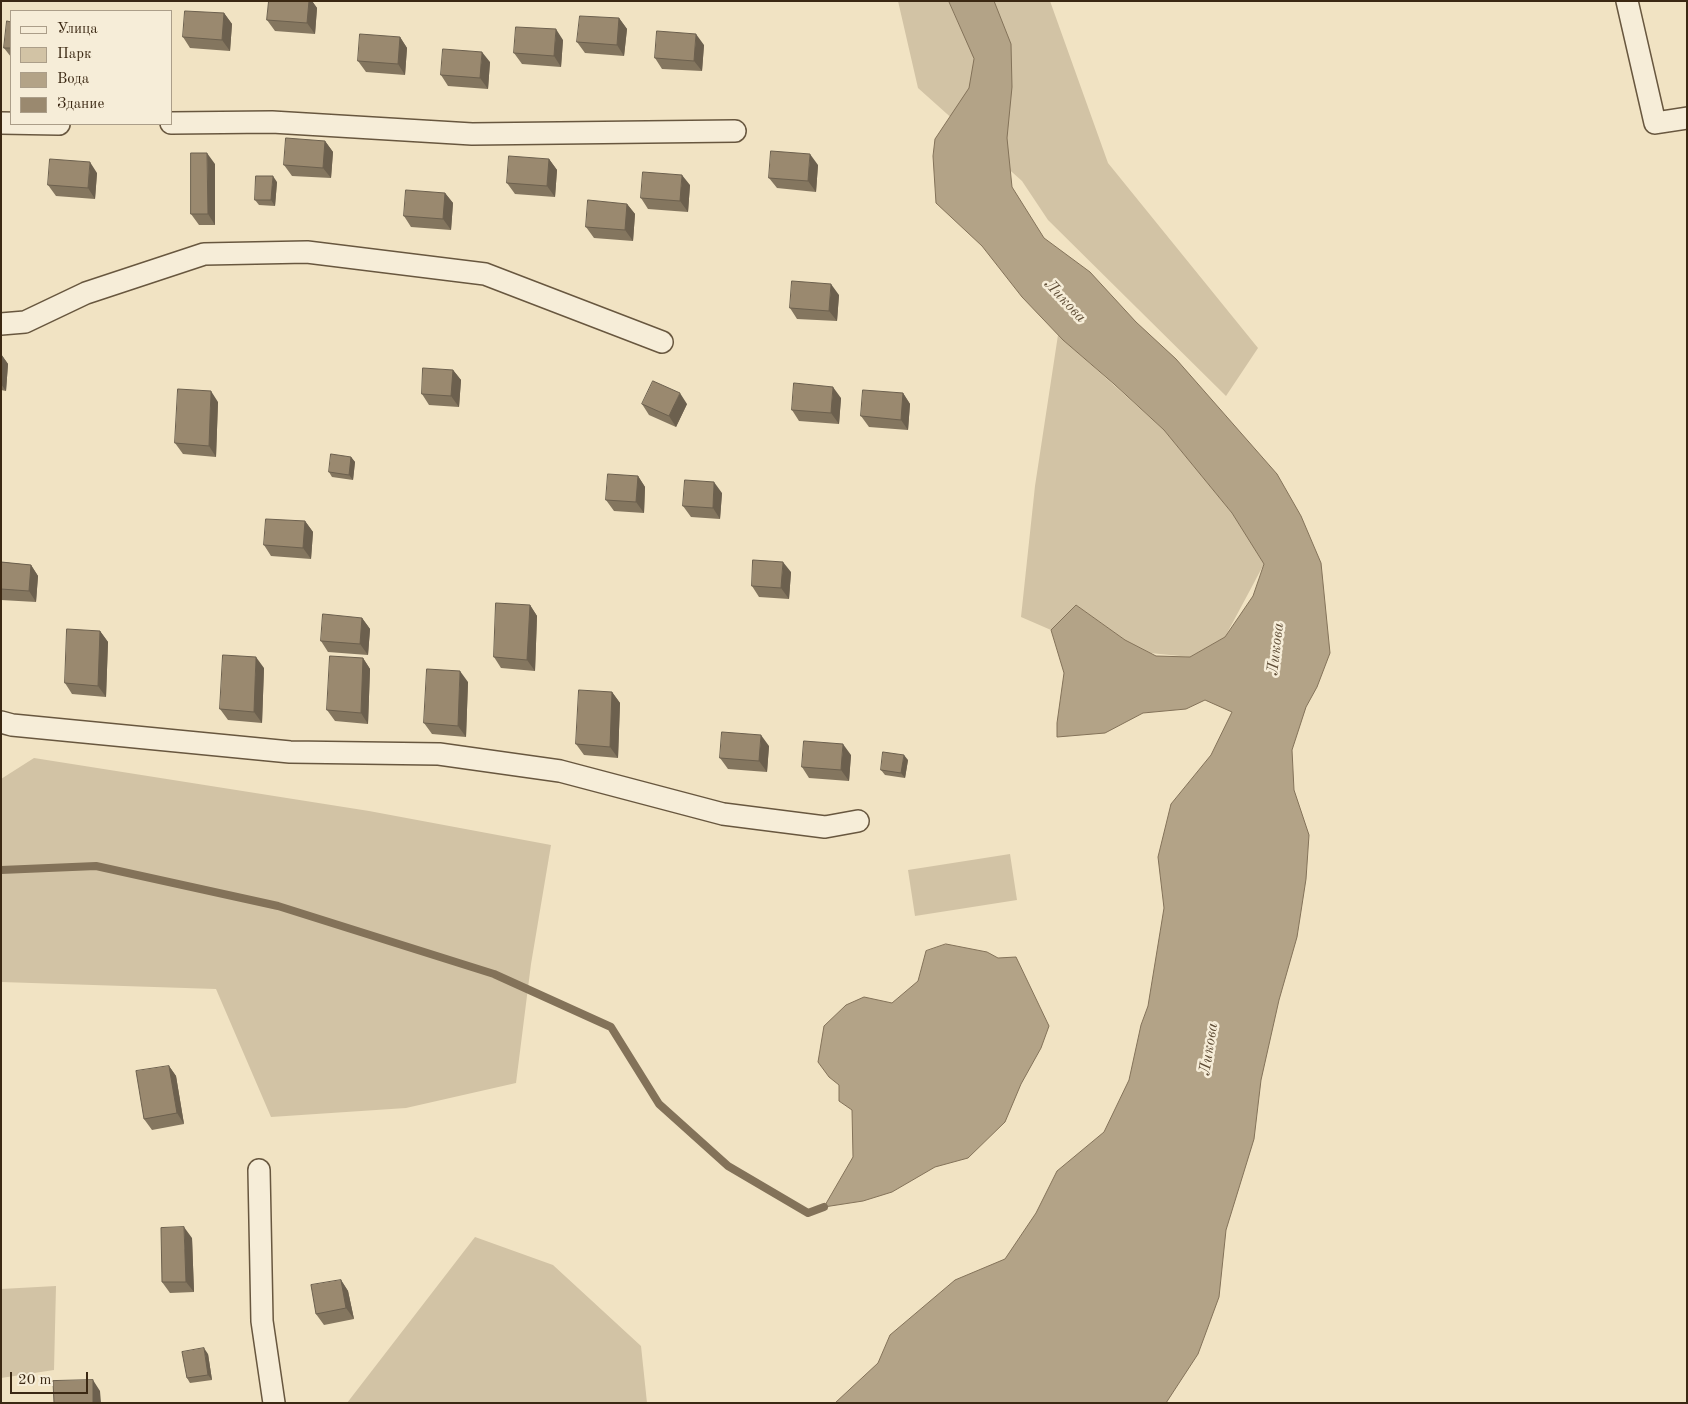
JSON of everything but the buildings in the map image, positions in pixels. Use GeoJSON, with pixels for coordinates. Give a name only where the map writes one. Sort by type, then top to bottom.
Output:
{"type":"FeatureCollection","features":[{"type":"Feature","properties":{"kind":"street"},"geometry":{"type":"LineString","coordinates":[[1627,1],[1655,123],[1687,118]]}},
{"type":"Feature","properties":{"kind":"street"},"geometry":{"type":"LineString","coordinates":[[172,123],[272,122],[472,134],[735,131]]}},
{"type":"Feature","properties":{"kind":"street"},"geometry":{"type":"LineString","coordinates":[[1,324],[25,322],[86,293],[204,254],[307,252],[485,274],[662,342]]}},
{"type":"Feature","properties":{"kind":"street"},"geometry":{"type":"LineString","coordinates":[[1,722],[21,726],[290,752],[439,754],[560,771],[723,814],[825,827],[858,821]]}},
{"type":"Feature","properties":{"kind":"street"},"geometry":{"type":"LineString","coordinates":[[259,1170],[262,1321],[274,1403]]}},
{"type":"Feature","properties":{"kind":"green space"},"geometry":{"type":"Polygon","coordinates":[[[898,1],[1050,1],[1108,163],[1258,348],[1226,396],[1048,220],[1022,181],[918,88],[898,1]]]}},
{"type":"Feature","properties":{"kind":"green space"},"geometry":{"type":"Polygon","coordinates":[[[1058,335],[1164,430],[1232,513],[1264,564],[1225,637],[1190,657],[1150,653],[1125,640],[1076,605],[1051,630],[1021,617],[1035,486],[1058,335]]]}},
{"type":"Feature","properties":{"kind":"green space"},"geometry":{"type":"Polygon","coordinates":[[[34,758],[369,811],[551,845],[531,964],[516,1083],[406,1108],[271,1117],[216,989],[1,982],[1,779],[34,758]]]}},
{"type":"Feature","properties":{"kind":"green space"},"geometry":{"type":"Polygon","coordinates":[[[1010,854],[1017,900],[915,916],[908,870],[1010,854]]]}},
{"type":"Feature","properties":{"kind":"green space"},"geometry":{"type":"Polygon","coordinates":[[[475,1237],[553,1265],[641,1346],[647,1403],[347,1403],[475,1237]]]}},
{"type":"Feature","properties":{"kind":"green space"},"geometry":{"type":"Polygon","coordinates":[[[56,1286],[54,1370],[1,1378],[1,1289],[56,1286]]]}},
{"type":"Feature","properties":{"kind":"water","name":"Ликова"},"geometry":{"type":"Polygon","coordinates":[[[949,1],[994,1],[1011,44],[1012,87],[1007,138],[1012,187],[1044,238],[1090,272],[1136,322],[1176,359],[1277,474],[1301,516],[1321,563],[1330,653],[1317,687],[1306,707],[1292,750],[1294,790],[1309,835],[1306,879],[1297,937],[1279,1000],[1261,1080],[1254,1139],[1226,1230],[1219,1297],[1198,1354],[1166,1403],[835,1403],[878,1363],[890,1335],[955,1280],[1005,1259],[1036,1213],[1057,1171],[1104,1132],[1129,1080],[1141,1025],[1148,1006],[1164,908],[1158,857],[1171,804],[1211,755],[1232,712],[1205,700],[1186,709],[1143,713],[1105,733],[1057,737],[1057,723],[1064,673],[1051,630],[1076,605],[1125,640],[1156,656],[1190,657],[1225,637],[1253,596],[1264,564],[1232,513],[1164,430],[1063,340],[1022,297],[982,246],[936,203],[933,156],[935,139],[969,88],[974,59],[949,1]]]}},
{"type":"Feature","properties":{"kind":"water"},"geometry":{"type":"Polygon","coordinates":[[[946,944],[987,952],[998,958],[1016,957],[1049,1026],[1041,1048],[1021,1084],[1005,1122],[968,1158],[935,1167],[892,1192],[863,1201],[824,1207],[853,1157],[852,1110],[839,1101],[839,1085],[829,1077],[818,1062],[824,1026],[846,1005],[864,997],[892,1003],[918,981],[926,951],[946,944]]]}},
{"type":"Feature","properties":{"kind":"waterway"},"geometry":{"type":"LineString","coordinates":[[1,870],[96,866],[278,906],[494,974],[611,1027],[659,1104],[728,1166],[808,1213],[824,1207]]}}]}
